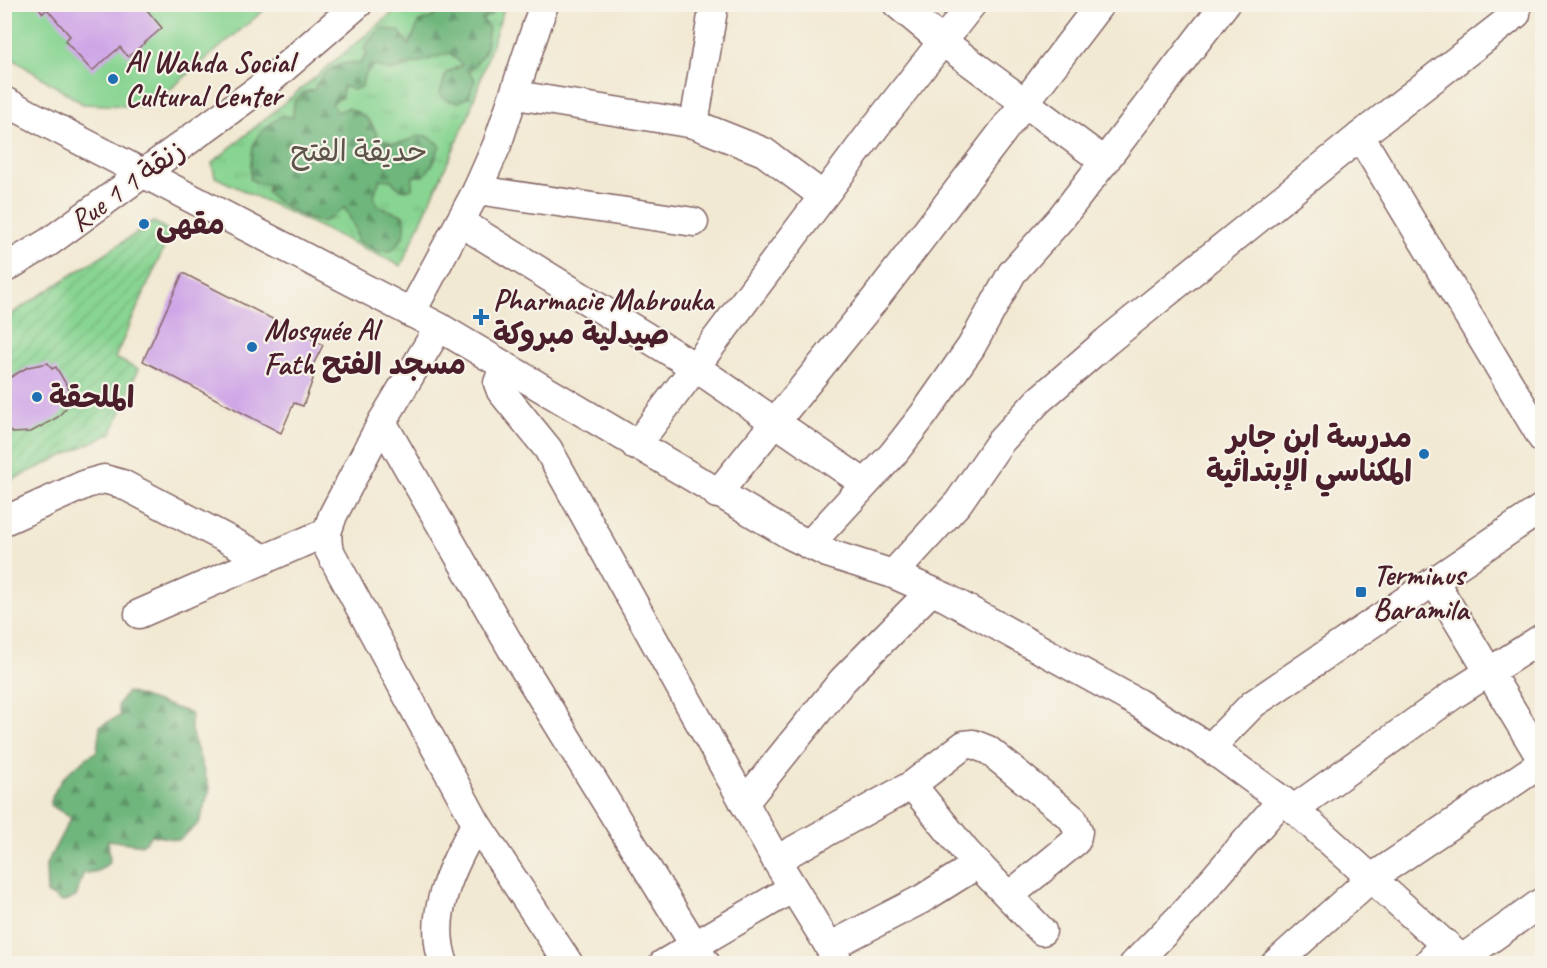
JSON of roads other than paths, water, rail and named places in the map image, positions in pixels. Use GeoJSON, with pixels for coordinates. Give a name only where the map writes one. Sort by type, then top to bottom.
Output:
{"type":"FeatureCollection","features":[{"type":"Feature","properties":{"kind":"street","name":"Rue 1 زنقة 1"},"geometry":{"type":"LineString","coordinates":[[4,269],[49,242],[263,86],[357,4]]}},
{"type":"Feature","properties":{"kind":"street"},"geometry":{"type":"LineString","coordinates":[[411,313],[477,190],[497,145],[516,95],[544,4]]}},
{"type":"Feature","properties":{"kind":"street"},"geometry":{"type":"LineString","coordinates":[[694,124],[714,4]]}},
{"type":"Feature","properties":{"kind":"street"},"geometry":{"type":"LineString","coordinates":[[897,4],[943,42],[1105,162]]}},
{"type":"Feature","properties":{"kind":"street"},"geometry":{"type":"LineString","coordinates":[[636,446],[823,196],[972,4]]}},
{"type":"Feature","properties":{"kind":"street"},"geometry":{"type":"LineString","coordinates":[[717,494],[875,299],[1100,4]]}},
{"type":"Feature","properties":{"kind":"street"},"geometry":{"type":"LineString","coordinates":[[809,545],[892,454],[958,366],[1012,273],[1061,218],[1225,4]]}},
{"type":"Feature","properties":{"kind":"street"},"geometry":{"type":"LineString","coordinates":[[893,574],[958,503],[1000,442],[1039,400],[1107,341],[1360,136],[1516,14]]}},
{"type":"Feature","properties":{"kind":"street"},"geometry":{"type":"LineString","coordinates":[[516,95],[694,124],[764,152],[823,196]]}},
{"type":"Feature","properties":{"kind":"street"},"geometry":{"type":"LineString","coordinates":[[4,101],[439,327],[717,494],[809,545],[893,574],[931,591],[1000,626],[1138,703],[1210,747],[1288,804],[1370,879],[1450,958],[1542,902]]}},
{"type":"Feature","properties":{"kind":"street"},"geometry":{"type":"LineString","coordinates":[[1360,136],[1542,438]]}},
{"type":"Feature","properties":{"kind":"street"},"geometry":{"type":"LineString","coordinates":[[477,190],[694,222]]}},
{"type":"Feature","properties":{"kind":"street"},"geometry":{"type":"LineString","coordinates":[[460,222],[695,367],[864,483]]}},
{"type":"Feature","properties":{"kind":"street"},"geometry":{"type":"LineString","coordinates":[[439,327],[382,422],[333,515],[327,532],[328,548],[476,823],[569,963]]}},
{"type":"Feature","properties":{"kind":"street"},"geometry":{"type":"LineString","coordinates":[[504,366],[498,383],[501,391],[548,449],[776,860],[835,955],[978,864]]}},
{"type":"Feature","properties":{"kind":"street"},"geometry":{"type":"LineString","coordinates":[[382,422],[512,649],[701,954]]}},
{"type":"Feature","properties":{"kind":"street"},"geometry":{"type":"LineString","coordinates":[[4,521],[86,484],[104,479],[122,484],[265,559]]}},
{"type":"Feature","properties":{"kind":"street"},"geometry":{"type":"LineString","coordinates":[[1210,747],[1254,704],[1542,507]]}},
{"type":"Feature","properties":{"kind":"street"},"geometry":{"type":"LineString","coordinates":[[139,614],[327,532]]}},
{"type":"Feature","properties":{"kind":"street"},"geometry":{"type":"LineString","coordinates":[[1275,963],[1370,879],[1542,762],[1490,671],[1434,581]]}},
{"type":"Feature","properties":{"kind":"street"},"geometry":{"type":"LineString","coordinates":[[744,803],[843,680],[931,591]]}},
{"type":"Feature","properties":{"kind":"street"},"geometry":{"type":"LineString","coordinates":[[1134,963],[1288,804],[1542,638]]}},
{"type":"Feature","properties":{"kind":"street"},"geometry":{"type":"LineString","coordinates":[[776,860],[912,785],[964,745],[973,744],[988,750],[1073,819],[1078,831],[1076,841],[1009,896]]}},
{"type":"Feature","properties":{"kind":"street"},"geometry":{"type":"LineString","coordinates":[[912,785],[942,826],[1042,932]]}},
{"type":"Feature","properties":{"kind":"street"},"geometry":{"type":"LineString","coordinates":[[444,963],[438,939],[441,905],[452,868],[476,823]]}},
{"type":"Feature","properties":{"kind":"street"},"geometry":{"type":"LineString","coordinates":[[663,963],[701,954],[793,888]]}},
{"type":"Feature","properties":{"kind":"place","name":"Al Wahda Social Cultural Center"},"geometry":{"type":"Point","coordinates":[113,79]}},
{"type":"Feature","properties":{"kind":"place","name":"مقهى"},"geometry":{"type":"Point","coordinates":[144,224]}},
{"type":"Feature","properties":{"kind":"place","name":"Pharmacie Mabrouka صيدلية مبروكة"},"geometry":{"type":"Point","coordinates":[481,317]}},
{"type":"Feature","properties":{"kind":"place","name":"Mosquée Al Fath مسجد الفتح"},"geometry":{"type":"Point","coordinates":[252,347]}},
{"type":"Feature","properties":{"kind":"place","name":"الملحقة"},"geometry":{"type":"Point","coordinates":[37,397]}},
{"type":"Feature","properties":{"kind":"place","name":"مدرسة ابن جابر المكناسي الإبتدائية"},"geometry":{"type":"Point","coordinates":[1424,454]}},
{"type":"Feature","properties":{"kind":"place","name":"Terminus Baramila"},"geometry":{"type":"Point","coordinates":[1361,592]}},
{"type":"Feature","properties":{"kind":"park label","name":"حديقة الفتح"},"geometry":{"type":"Point","coordinates":[359,151]}}]}
